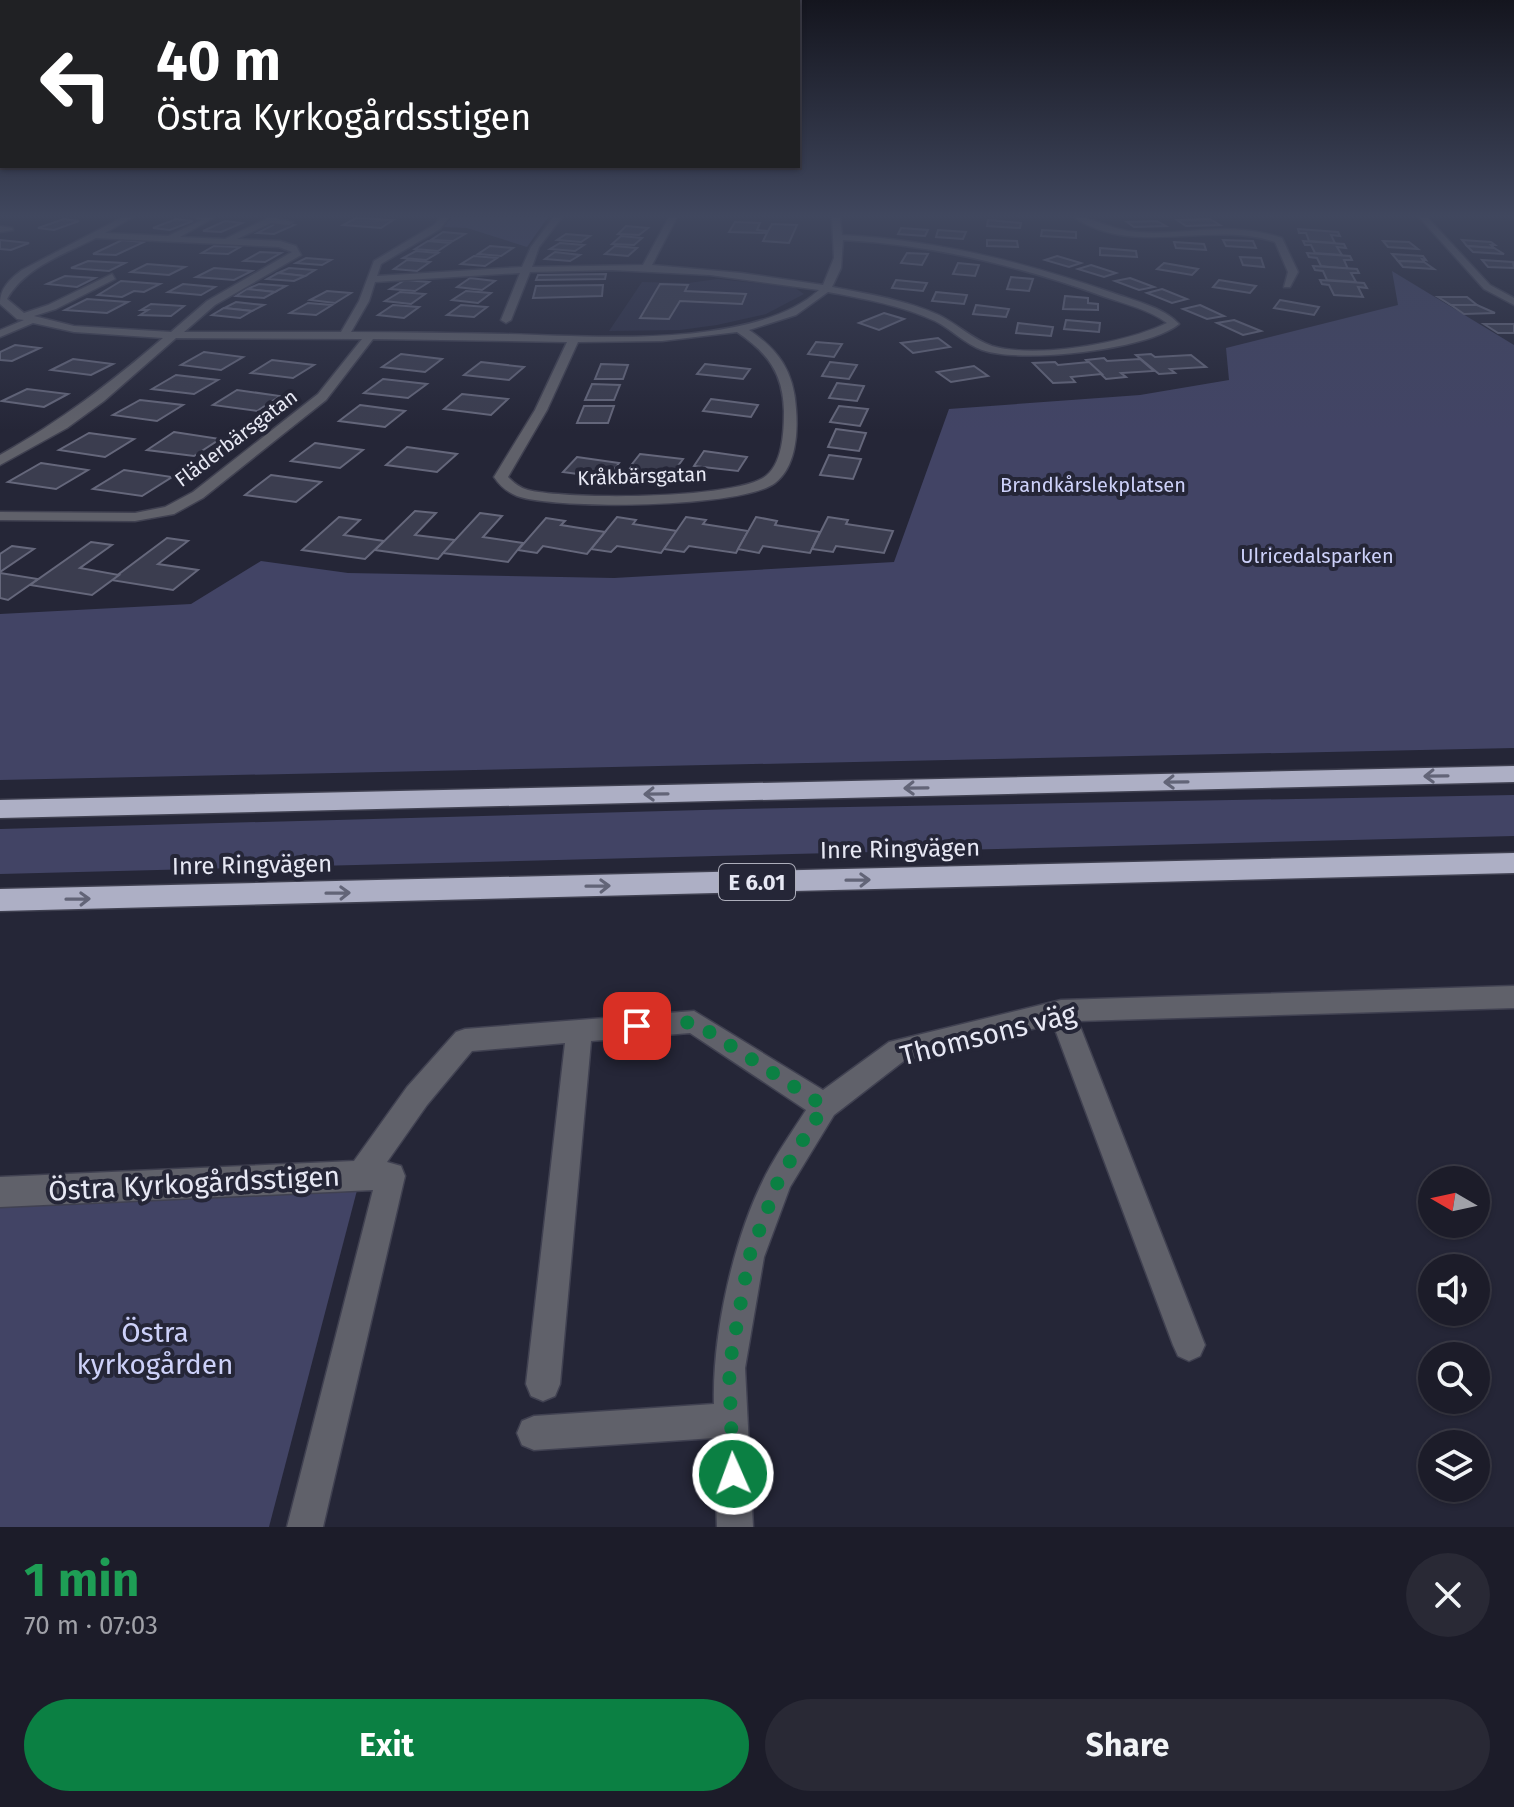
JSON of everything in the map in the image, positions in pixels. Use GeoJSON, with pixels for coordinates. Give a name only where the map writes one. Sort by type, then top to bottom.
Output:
{"type":"FeatureCollection","features":[{"type":"Feature","properties":{"kind":"highway"},"geometry":{"type":"LineString","coordinates":[[0,809],[1514,774]]}},
{"type":"Feature","properties":{"kind":"highway","name":"Inre Ringvägen"},"geometry":{"type":"LineString","coordinates":[[0,900],[1514,863]]}},
{"type":"Feature","properties":{"kind":"street"},"geometry":{"type":"LineString","coordinates":[[9,288],[2,300],[7,309],[25,319],[66,329],[171,335],[574,339],[665,338],[740,329],[798,309],[826,288]]}},
{"type":"Feature","properties":{"kind":"street"},"geometry":{"type":"LineString","coordinates":[[0,334],[89,288]]}},
{"type":"Feature","properties":{"kind":"street"},"geometry":{"type":"LineString","coordinates":[[0,461],[62,425],[100,398],[171,335],[211,303],[237,288]]}},
{"type":"Feature","properties":{"kind":"street"},"geometry":{"type":"LineString","coordinates":[[344,336],[367,288]]}},
{"type":"Feature","properties":{"kind":"street"},"geometry":{"type":"LineString","coordinates":[[506,320],[517,288]]}},
{"type":"Feature","properties":{"kind":"street"},"geometry":{"type":"LineString","coordinates":[[827,288],[902,305],[951,326],[984,347],[1005,352],[1124,343],[1161,333],[1174,324],[1164,316],[1096,288]]}},
{"type":"Feature","properties":{"kind":"street"},"geometry":{"type":"LineString","coordinates":[[1489,288],[1514,302]]}},
{"type":"Feature","properties":{"kind":"street","name":"Kråkbärsgatan"},"geometry":{"type":"LineString","coordinates":[[574,339],[541,410],[501,477],[509,487],[524,493],[570,499],[703,494],[744,490],[771,481],[786,457],[792,408],[781,367],[766,347],[740,329]]}},
{"type":"Feature","properties":{"kind":"street","name":"Fläderbärsgatan"},"geometry":{"type":"LineString","coordinates":[[0,516],[135,517],[169,511],[198,495],[322,397],[370,336]]}},
{"type":"Feature","properties":{"kind":"street","name":"Thomsons väg"},"geometry":{"type":"LineString","coordinates":[[735,1527],[729,1368],[749,1257],[779,1179],[824,1106],[898,1050],[1061,1011],[1514,997]]}},
{"type":"Feature","properties":{"kind":"street"},"geometry":{"type":"LineString","coordinates":[[1061,1011],[1189,1345]]}},
{"type":"Feature","properties":{"kind":"street","name":"Östra Kyrkogårdsstigen"},"geometry":{"type":"LineString","coordinates":[[0,1192],[361,1175],[417,1096],[465,1040],[694,1022],[824,1106]]}},
{"type":"Feature","properties":{"kind":"street"},"geometry":{"type":"LineString","coordinates":[[543,1384],[579,1029]]}},
{"type":"Feature","properties":{"kind":"street"},"geometry":{"type":"LineString","coordinates":[[305,1527],[391,1176],[361,1175]]}},
{"type":"Feature","properties":{"kind":"street"},"geometry":{"type":"LineString","coordinates":[[534,1433],[731,1420]]}},
{"type":"Feature","properties":{"kind":"shaded area"},"geometry":{"type":"Polygon","coordinates":[[[638,288],[796,288],[804,294],[766,314],[717,325],[680,330],[609,331],[638,288]]]}},
{"type":"Feature","properties":{"kind":"green space","name":"Ulricedalsparken"},"geometry":{"type":"Polygon","coordinates":[[[1395,288],[1420,288],[1514,345],[1514,748],[0,780],[0,614],[191,604],[261,561],[348,573],[614,578],[894,562],[949,409],[1140,395],[1229,380],[1226,348],[1398,305],[1395,288]]]}},
{"type":"Feature","properties":{"kind":"green space"},"geometry":{"type":"Polygon","coordinates":[[[1514,795],[1514,836],[0,874],[0,829],[739,809],[1514,795]]]}},
{"type":"Feature","properties":{"kind":"green space","name":"Östra kyrkogården"},"geometry":{"type":"Polygon","coordinates":[[[361,1175],[269,1527],[0,1527],[0,1200],[361,1175]]]}},
{"type":"Feature","properties":{"kind":"building"},"geometry":{"type":"Polygon","coordinates":[[[109,288],[151,288],[122,297],[98,295],[109,288]]]}},
{"type":"Feature","properties":{"kind":"building"},"geometry":{"type":"Polygon","coordinates":[[[175,288],[213,288],[201,295],[168,292],[175,288]]]}},
{"type":"Feature","properties":{"kind":"building"},"geometry":{"type":"Polygon","coordinates":[[[249,288],[282,288],[275,292],[249,288]]]}},
{"type":"Feature","properties":{"kind":"building"},"geometry":{"type":"Polygon","coordinates":[[[391,288],[419,288],[415,291],[391,288]]]}},
{"type":"Feature","properties":{"kind":"building"},"geometry":{"type":"Polygon","coordinates":[[[535,288],[603,288],[602,296],[533,298],[535,288]]]}},
{"type":"Feature","properties":{"kind":"building"},"geometry":{"type":"Polygon","coordinates":[[[657,288],[746,294],[742,304],[680,301],[669,319],[640,318],[657,288]]]}},
{"type":"Feature","properties":{"kind":"building"},"geometry":{"type":"Polygon","coordinates":[[[895,288],[924,288],[923,291],[895,288]]]}},
{"type":"Feature","properties":{"kind":"building"},"geometry":{"type":"Polygon","coordinates":[[[1221,288],[1254,288],[1250,293],[1221,288]]]}},
{"type":"Feature","properties":{"kind":"building"},"geometry":{"type":"Polygon","coordinates":[[[1331,288],[1359,288],[1363,297],[1334,295],[1331,288]]]}},
{"type":"Feature","properties":{"kind":"building"},"geometry":{"type":"Polygon","coordinates":[[[247,289],[275,292],[264,298],[236,296],[247,289]]]}},
{"type":"Feature","properties":{"kind":"building"},"geometry":{"type":"Polygon","coordinates":[[[1162,289],[1187,299],[1172,303],[1147,293],[1162,289]]]}},
{"type":"Feature","properties":{"kind":"building"},"geometry":{"type":"Polygon","coordinates":[[[327,291],[351,293],[335,303],[310,300],[327,291]]]}},
{"type":"Feature","properties":{"kind":"building"},"geometry":{"type":"Polygon","coordinates":[[[466,291],[491,293],[478,303],[452,300],[466,291]]]}},
{"type":"Feature","properties":{"kind":"building"},"geometry":{"type":"Polygon","coordinates":[[[400,292],[425,294],[411,304],[385,301],[400,292]]]}},
{"type":"Feature","properties":{"kind":"building"},"geometry":{"type":"Polygon","coordinates":[[[936,292],[967,295],[964,304],[932,301],[936,292]]]}},
{"type":"Feature","properties":{"kind":"building"},"geometry":{"type":"Polygon","coordinates":[[[1065,296],[1088,298],[1088,303],[1098,304],[1098,310],[1063,309],[1065,296]]]}},
{"type":"Feature","properties":{"kind":"building"},"geometry":{"type":"Polygon","coordinates":[[[1438,297],[1467,297],[1477,305],[1451,305],[1438,297]]]}},
{"type":"Feature","properties":{"kind":"building"},"geometry":{"type":"Polygon","coordinates":[[[87,299],[128,302],[107,313],[65,310],[87,299]]]}},
{"type":"Feature","properties":{"kind":"building"},"geometry":{"type":"Polygon","coordinates":[[[1280,300],[1319,307],[1314,315],[1274,308],[1280,300]]]}},
{"type":"Feature","properties":{"kind":"building"},"geometry":{"type":"Polygon","coordinates":[[[236,302],[264,305],[252,311],[224,308],[236,302]]]}},
{"type":"Feature","properties":{"kind":"building"},"geometry":{"type":"Polygon","coordinates":[[[308,303],[332,305],[316,315],[290,313],[308,303]]]}},
{"type":"Feature","properties":{"kind":"building"},"geometry":{"type":"Polygon","coordinates":[[[151,304],[184,306],[171,316],[140,315],[148,310],[141,310],[151,304]]]}},
{"type":"Feature","properties":{"kind":"building"},"geometry":{"type":"Polygon","coordinates":[[[393,305],[419,307],[404,318],[378,315],[393,305]]]}},
{"type":"Feature","properties":{"kind":"building"},"geometry":{"type":"Polygon","coordinates":[[[461,305],[487,307],[474,317],[447,315],[461,305]]]}},
{"type":"Feature","properties":{"kind":"building"},"geometry":{"type":"Polygon","coordinates":[[[976,305],[1009,309],[1006,317],[973,314],[976,305]]]}},
{"type":"Feature","properties":{"kind":"building"},"geometry":{"type":"Polygon","coordinates":[[[1200,305],[1224,316],[1207,319],[1183,309],[1200,305]]]}},
{"type":"Feature","properties":{"kind":"building"},"geometry":{"type":"Polygon","coordinates":[[[1451,305],[1477,305],[1495,313],[1464,314],[1451,305]]]}},
{"type":"Feature","properties":{"kind":"building"},"geometry":{"type":"Polygon","coordinates":[[[224,308],[252,311],[240,318],[212,315],[224,308]]]}},
{"type":"Feature","properties":{"kind":"building"},"geometry":{"type":"Polygon","coordinates":[[[884,313],[904,319],[879,330],[859,323],[884,313]]]}},
{"type":"Feature","properties":{"kind":"building"},"geometry":{"type":"Polygon","coordinates":[[[1066,320],[1100,323],[1099,332],[1064,329],[1066,320]]]}},
{"type":"Feature","properties":{"kind":"building"},"geometry":{"type":"Polygon","coordinates":[[[1234,320],[1261,331],[1243,335],[1217,323],[1234,320]]]}},
{"type":"Feature","properties":{"kind":"building"},"geometry":{"type":"Polygon","coordinates":[[[1018,323],[1053,327],[1051,336],[1016,333],[1018,323]]]}},
{"type":"Feature","properties":{"kind":"building"},"geometry":{"type":"Polygon","coordinates":[[[1484,324],[1514,324],[1514,333],[1498,333],[1484,324]]]}},
{"type":"Feature","properties":{"kind":"building"},"geometry":{"type":"Polygon","coordinates":[[[938,338],[950,347],[913,353],[901,343],[938,338]]]}},
{"type":"Feature","properties":{"kind":"building"},"geometry":{"type":"Polygon","coordinates":[[[816,342],[842,344],[834,357],[808,354],[816,342]]]}},
{"type":"Feature","properties":{"kind":"building"},"geometry":{"type":"Polygon","coordinates":[[[15,345],[40,348],[12,361],[0,360],[0,352],[15,345]]]}},
{"type":"Feature","properties":{"kind":"building"},"geometry":{"type":"Polygon","coordinates":[[[204,352],[243,357],[221,370],[181,365],[204,352]]]}},
{"type":"Feature","properties":{"kind":"building"},"geometry":{"type":"Polygon","coordinates":[[[401,354],[442,359],[425,372],[382,367],[401,354]]]}},
{"type":"Feature","properties":{"kind":"building"},"geometry":{"type":"Polygon","coordinates":[[[1151,354],[1155,357],[1191,355],[1206,367],[1170,369],[1175,373],[1159,374],[1136,355],[1151,354]]]}},
{"type":"Feature","properties":{"kind":"building"},"geometry":{"type":"Polygon","coordinates":[[[1104,358],[1107,361],[1140,359],[1154,371],[1121,373],[1126,377],[1106,379],[1086,360],[1104,358]]]}},
{"type":"Feature","properties":{"kind":"building"},"geometry":{"type":"Polygon","coordinates":[[[73,359],[113,364],[91,375],[51,370],[73,359]]]}},
{"type":"Feature","properties":{"kind":"building"},"geometry":{"type":"Polygon","coordinates":[[[272,360],[314,365],[293,378],[251,373],[272,360]]]}},
{"type":"Feature","properties":{"kind":"building"},"geometry":{"type":"Polygon","coordinates":[[[481,362],[524,367],[509,380],[464,375],[481,362]]]}},
{"type":"Feature","properties":{"kind":"building"},"geometry":{"type":"Polygon","coordinates":[[[830,362],[857,365],[849,379],[822,376],[830,362]]]}},
{"type":"Feature","properties":{"kind":"building"},"geometry":{"type":"Polygon","coordinates":[[[1055,362],[1058,365],[1089,362],[1102,374],[1071,377],[1075,382],[1053,383],[1033,363],[1055,362]]]}},
{"type":"Feature","properties":{"kind":"building"},"geometry":{"type":"Polygon","coordinates":[[[601,364],[628,365],[623,379],[595,379],[601,364]]]}},
{"type":"Feature","properties":{"kind":"building"},"geometry":{"type":"Polygon","coordinates":[[[705,364],[750,369],[743,379],[697,374],[705,364]]]}},
{"type":"Feature","properties":{"kind":"building"},"geometry":{"type":"Polygon","coordinates":[[[974,366],[988,376],[951,382],[937,372],[974,366]]]}},
{"type":"Feature","properties":{"kind":"building"},"geometry":{"type":"Polygon","coordinates":[[[176,375],[218,380],[194,394],[152,389],[176,375]]]}},
{"type":"Feature","properties":{"kind":"building"},"geometry":{"type":"Polygon","coordinates":[[[383,379],[427,384],[408,398],[364,393],[383,379]]]}},
{"type":"Feature","properties":{"kind":"building"},"geometry":{"type":"Polygon","coordinates":[[[837,383],[864,386],[857,401],[829,398],[837,383]]]}},
{"type":"Feature","properties":{"kind":"building"},"geometry":{"type":"Polygon","coordinates":[[[592,384],[620,385],[614,400],[585,400],[592,384]]]}},
{"type":"Feature","properties":{"kind":"building"},"geometry":{"type":"Polygon","coordinates":[[[27,389],[68,394],[44,407],[2,401],[27,389]]]}},
{"type":"Feature","properties":{"kind":"building"},"geometry":{"type":"Polygon","coordinates":[[[237,390],[280,396],[257,411],[213,405],[237,390]]]}},
{"type":"Feature","properties":{"kind":"building"},"geometry":{"type":"Polygon","coordinates":[[[462,394],[508,399],[491,415],[444,409],[462,394]]]}},
{"type":"Feature","properties":{"kind":"building"},"geometry":{"type":"Polygon","coordinates":[[[711,399],[758,405],[751,417],[703,411],[711,399]]]}},
{"type":"Feature","properties":{"kind":"building"},"geometry":{"type":"Polygon","coordinates":[[[140,400],[183,405],[157,421],[113,415],[140,400]]]}},
{"type":"Feature","properties":{"kind":"building"},"geometry":{"type":"Polygon","coordinates":[[[360,405],[405,411],[385,427],[339,421],[360,405]]]}},
{"type":"Feature","properties":{"kind":"building"},"geometry":{"type":"Polygon","coordinates":[[[584,406],[614,406],[608,423],[577,423],[584,406]]]}},
{"type":"Feature","properties":{"kind":"building"},"geometry":{"type":"Polygon","coordinates":[[[839,406],[868,409],[860,426],[830,422],[839,406]]]}},
{"type":"Feature","properties":{"kind":"building"},"geometry":{"type":"Polygon","coordinates":[[[836,429],[866,433],[859,451],[828,447],[836,429]]]}},
{"type":"Feature","properties":{"kind":"building"},"geometry":{"type":"Polygon","coordinates":[[[174,432],[220,439],[194,456],[147,450],[174,432]]]}},
{"type":"Feature","properties":{"kind":"building"},"geometry":{"type":"Polygon","coordinates":[[[89,433],[134,439],[105,457],[59,450],[89,433]]]}},
{"type":"Feature","properties":{"kind":"building"},"geometry":{"type":"Polygon","coordinates":[[[315,443],[363,450],[340,468],[291,461],[315,443]]]}},
{"type":"Feature","properties":{"kind":"building"},"geometry":{"type":"Polygon","coordinates":[[[407,447],[457,454],[437,472],[386,465],[407,447]]]}},
{"type":"Feature","properties":{"kind":"building"},"geometry":{"type":"Polygon","coordinates":[[[704,451],[747,457],[738,471],[694,466],[704,451]]]}},
{"type":"Feature","properties":{"kind":"building"},"geometry":{"type":"Polygon","coordinates":[[[640,454],[683,459],[672,474],[629,468],[640,454]]]}},
{"type":"Feature","properties":{"kind":"building"},"geometry":{"type":"Polygon","coordinates":[[[829,455],[861,459],[853,479],[820,475],[829,455]]]}},
{"type":"Feature","properties":{"kind":"building"},"geometry":{"type":"Polygon","coordinates":[[[577,457],[619,463],[607,478],[563,472],[577,457]]]}},
{"type":"Feature","properties":{"kind":"building"},"geometry":{"type":"Polygon","coordinates":[[[41,463],[88,470],[56,489],[8,482],[41,463]]]}},
{"type":"Feature","properties":{"kind":"building"},"geometry":{"type":"Polygon","coordinates":[[[124,470],[172,477],[142,496],[93,489],[124,470]]]}},
{"type":"Feature","properties":{"kind":"building"},"geometry":{"type":"Polygon","coordinates":[[[271,475],[321,482],[296,502],[245,495],[271,475]]]}},
{"type":"Feature","properties":{"kind":"building"},"geometry":{"type":"Polygon","coordinates":[[[415,511],[436,513],[415,535],[455,540],[438,559],[375,550],[415,511]]]}},
{"type":"Feature","properties":{"kind":"building"},"geometry":{"type":"Polygon","coordinates":[[[480,513],[502,516],[483,537],[523,543],[508,562],[443,553],[480,513]]]}},
{"type":"Feature","properties":{"kind":"building"},"geometry":{"type":"Polygon","coordinates":[[[339,517],[360,520],[344,535],[384,541],[365,559],[302,550],[339,517]]]}},
{"type":"Feature","properties":{"kind":"building"},"geometry":{"type":"Polygon","coordinates":[[[617,517],[636,520],[633,524],[677,531],[661,553],[617,546],[611,552],[591,549],[617,517]]]}},
{"type":"Feature","properties":{"kind":"building"},"geometry":{"type":"Polygon","coordinates":[[[686,517],[706,520],[703,524],[748,531],[736,553],[689,546],[684,552],[664,549],[686,517]]]}},
{"type":"Feature","properties":{"kind":"building"},"geometry":{"type":"Polygon","coordinates":[[[756,517],[777,521],[775,525],[820,532],[810,553],[763,546],[759,553],[738,549],[756,517]]]}},
{"type":"Feature","properties":{"kind":"building"},"geometry":{"type":"Polygon","coordinates":[[[828,517],[848,520],[846,524],[893,531],[884,553],[836,546],[833,552],[812,549],[828,517]]]}},
{"type":"Feature","properties":{"kind":"building"},"geometry":{"type":"Polygon","coordinates":[[[546,518],[565,521],[561,525],[605,532],[587,554],[543,546],[537,553],[518,550],[546,518]]]}},
{"type":"Feature","properties":{"kind":"building"},"geometry":{"type":"Polygon","coordinates":[[[167,538],[188,541],[158,564],[198,570],[173,590],[111,580],[167,538]]]}},
{"type":"Feature","properties":{"kind":"building"},"geometry":{"type":"Polygon","coordinates":[[[91,542],[112,545],[80,568],[119,575],[92,595],[30,585],[91,542]]]}},
{"type":"Feature","properties":{"kind":"building"},"geometry":{"type":"Polygon","coordinates":[[[12,546],[34,549],[0,572],[0,554],[12,546]]]}},
{"type":"Feature","properties":{"kind":"building"},"geometry":{"type":"Polygon","coordinates":[[[0,573],[38,579],[8,600],[0,598],[0,573]]]}},
{"type":"Feature","properties":{"kind":"route"},"geometry":{"type":"LineString","coordinates":[[637,1026],[694,1022],[824,1106],[779,1179],[749,1257],[729,1368],[733,1474]]}},
{"type":"Feature","properties":{"kind":"park label","name":"Brandkårslekplatsen"},"geometry":{"type":"Point","coordinates":[1093,485]}}]}
